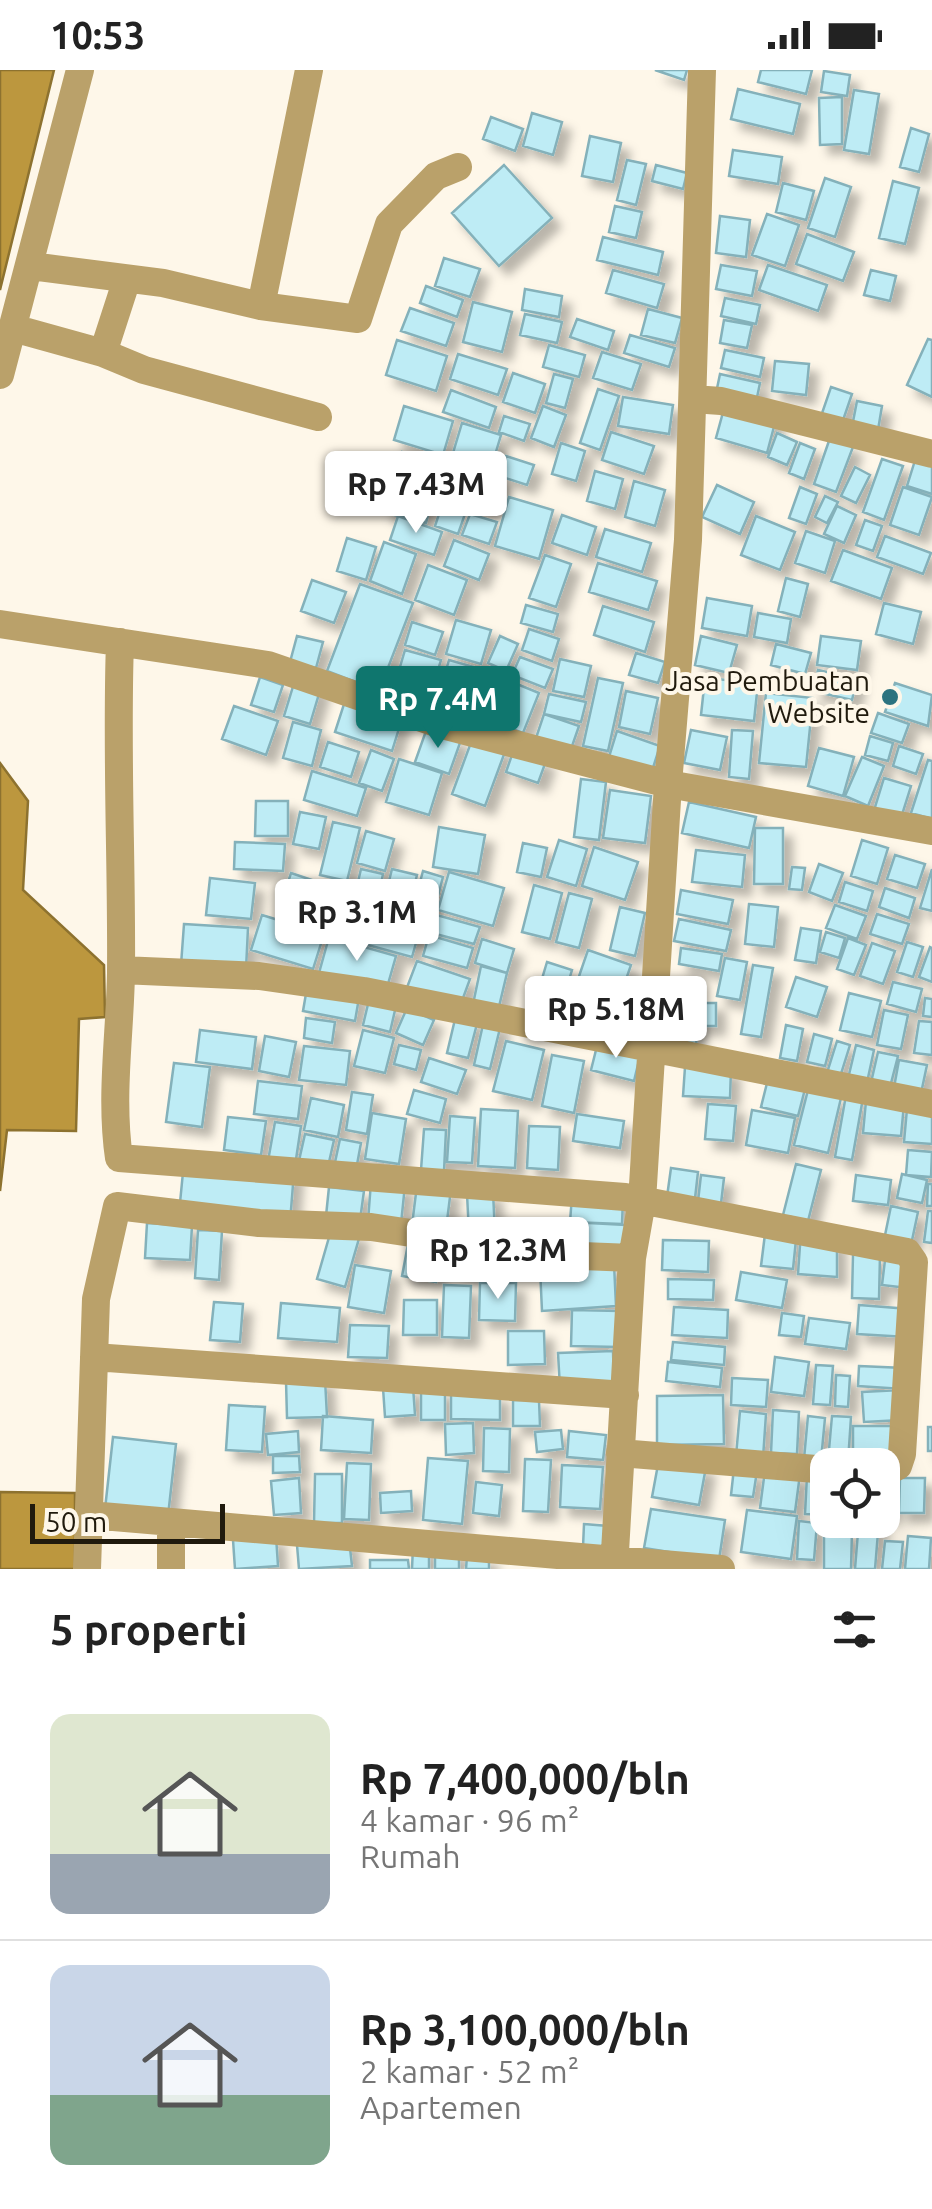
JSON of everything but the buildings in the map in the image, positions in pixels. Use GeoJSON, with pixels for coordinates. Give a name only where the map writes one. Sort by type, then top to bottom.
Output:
{"type":"FeatureCollection","features":[{"type":"Feature","properties":{"kind":"street"},"geometry":{"type":"LineString","coordinates":[[0,375],[80,70]]}},
{"type":"Feature","properties":{"kind":"street"},"geometry":{"type":"LineString","coordinates":[[262,306],[309,70]]}},
{"type":"Feature","properties":{"kind":"street"},"geometry":{"type":"LineString","coordinates":[[614,1564],[632,1258],[642,1201],[668,784],[688,540],[702,70]]}},
{"type":"Feature","properties":{"kind":"street"},"geometry":{"type":"LineString","coordinates":[[31,266],[358,319],[389,224],[436,176],[458,168]]}},
{"type":"Feature","properties":{"kind":"street"},"geometry":{"type":"LineString","coordinates":[[102,353],[127,279]]}},
{"type":"Feature","properties":{"kind":"street"},"geometry":{"type":"LineString","coordinates":[[13,328],[102,353],[144,370],[318,417]]}},
{"type":"Feature","properties":{"kind":"street"},"geometry":{"type":"LineString","coordinates":[[692,399],[721,401],[932,454]]}},
{"type":"Feature","properties":{"kind":"street"},"geometry":{"type":"LineString","coordinates":[[0,624],[268,665],[442,724],[668,784],[932,832]]}},
{"type":"Feature","properties":{"kind":"street"},"geometry":{"type":"LineString","coordinates":[[87,1569],[96,1300],[117,1206],[119,1158],[115,1130],[121,970],[116,767],[120,642]]}},
{"type":"Feature","properties":{"kind":"street"},"geometry":{"type":"LineString","coordinates":[[121,970],[306,982],[932,1104]]}},
{"type":"Feature","properties":{"kind":"street"},"geometry":{"type":"LineString","coordinates":[[119,1158],[325,1171],[642,1201],[801,1228],[912,1254],[900,1460]]}},
{"type":"Feature","properties":{"kind":"street"},"geometry":{"type":"LineString","coordinates":[[117,1206],[258,1223],[387,1229],[557,1255],[632,1258]]}},
{"type":"Feature","properties":{"kind":"street"},"geometry":{"type":"LineString","coordinates":[[94,1357],[626,1395]]}},
{"type":"Feature","properties":{"kind":"street"},"geometry":{"type":"LineString","coordinates":[[620,1453],[810,1469]]}},
{"type":"Feature","properties":{"kind":"street"},"geometry":{"type":"LineString","coordinates":[[90,1516],[614,1564],[722,1569]]}},
{"type":"Feature","properties":{"kind":"street"},"geometry":{"type":"LineString","coordinates":[[171,1522],[171,1569]]}},
{"type":"Feature","properties":{"kind":"shaded area"},"geometry":{"type":"Polygon","coordinates":[[[0,70],[54,70],[0,290],[0,70]]]}},
{"type":"Feature","properties":{"kind":"shaded area"},"geometry":{"type":"Polygon","coordinates":[[[0,763],[28,801],[23,890],[104,965],[105,1017],[79,1019],[76,1131],[7,1130],[0,1191],[0,763]]]}},
{"type":"Feature","properties":{"kind":"shaded area"},"geometry":{"type":"Polygon","coordinates":[[[0,1492],[75,1493],[75,1569],[0,1569],[0,1492]]]}},
{"type":"Feature","properties":{"kind":"place","name":"Jasa Pembuatan Website"},"geometry":{"type":"Point","coordinates":[890,697]}}]}
